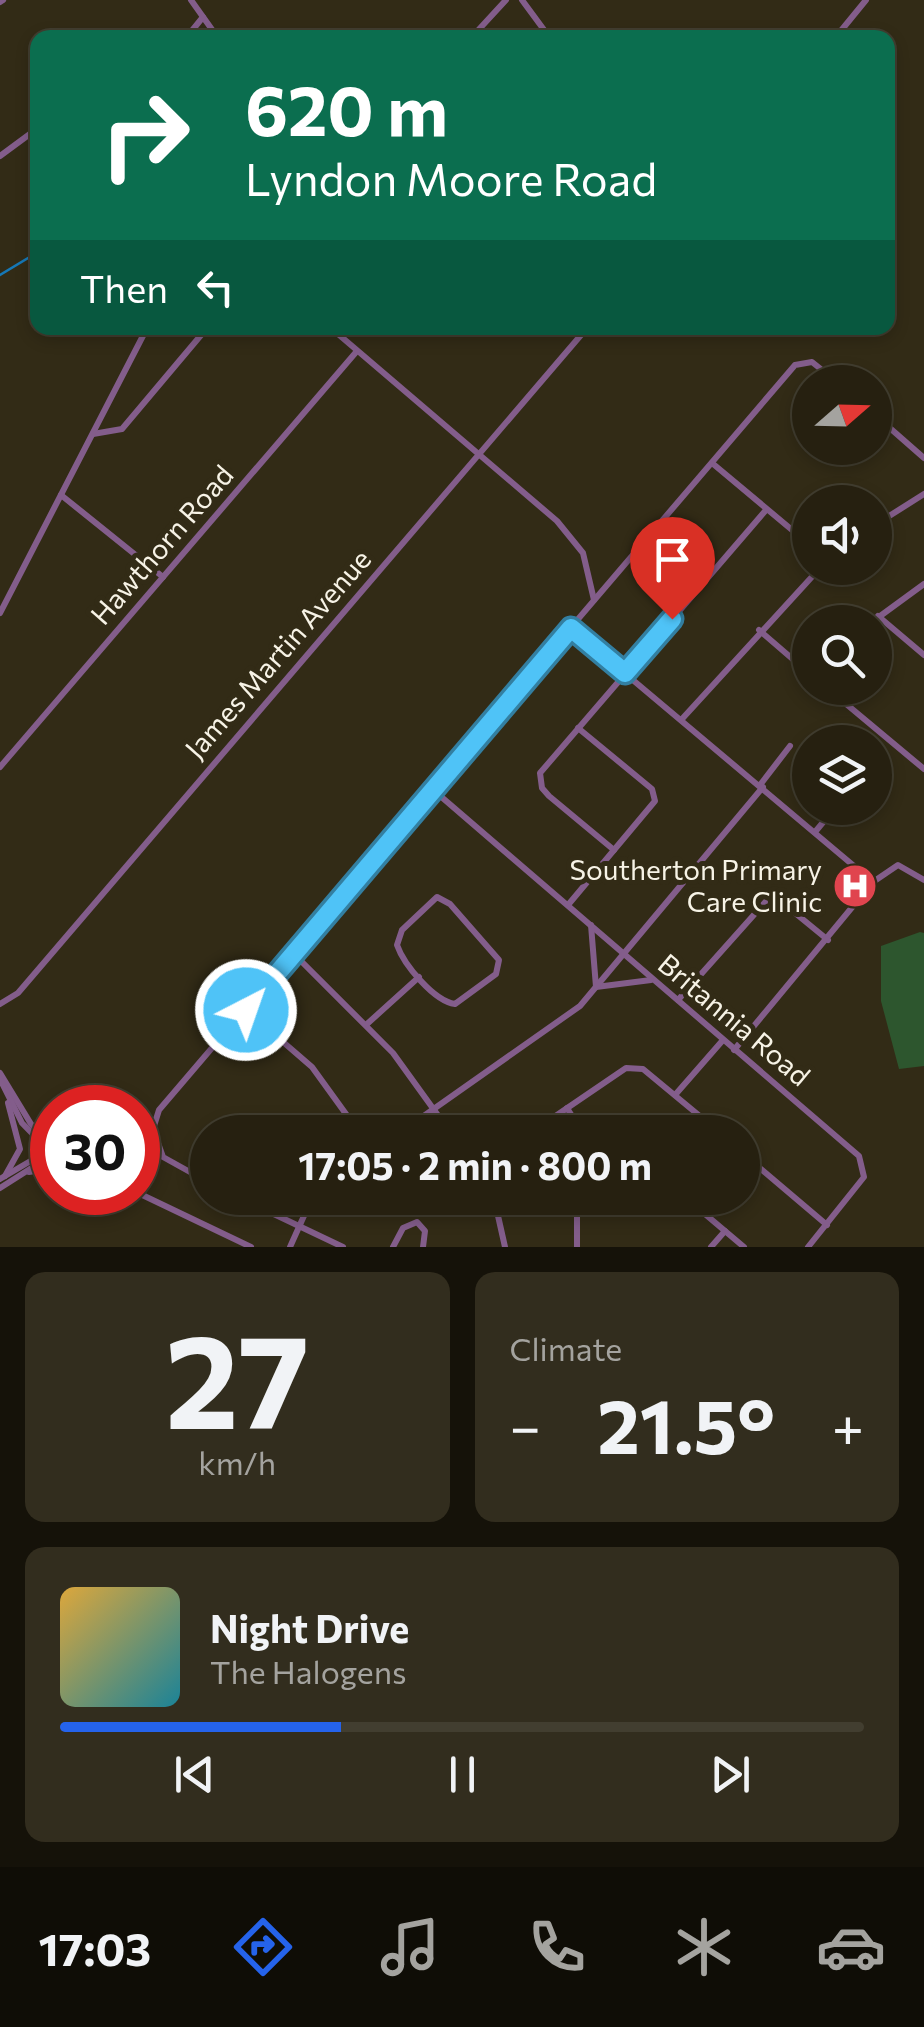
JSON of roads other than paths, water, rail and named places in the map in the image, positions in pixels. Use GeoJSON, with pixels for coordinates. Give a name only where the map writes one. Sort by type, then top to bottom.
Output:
{"type":"FeatureCollection","features":[{"type":"Feature","properties":{"kind":"street"},"geometry":{"type":"LineString","coordinates":[[191,0],[213,30]]}},
{"type":"Feature","properties":{"kind":"street"},"geometry":{"type":"LineString","coordinates":[[478,30],[506,0]]}},
{"type":"Feature","properties":{"kind":"street"},"geometry":{"type":"LineString","coordinates":[[522,0],[544,30]]}},
{"type":"Feature","properties":{"kind":"street"},"geometry":{"type":"LineString","coordinates":[[842,30],[866,0]]}},
{"type":"Feature","properties":{"kind":"street"},"geometry":{"type":"LineString","coordinates":[[193,30],[204,17]]}},
{"type":"Feature","properties":{"kind":"street"},"geometry":{"type":"LineString","coordinates":[[0,156],[30,134]]}},
{"type":"Feature","properties":{"kind":"street"},"geometry":{"type":"LineString","coordinates":[[0,613],[143,335]]}},
{"type":"Feature","properties":{"kind":"street"},"geometry":{"type":"LineString","coordinates":[[93,434],[122,429],[201,335]]}},
{"type":"Feature","properties":{"kind":"street"},"geometry":{"type":"LineString","coordinates":[[339,335],[557,521],[584,553],[594,601]]}},
{"type":"Feature","properties":{"kind":"street","name":"James Martin Avenue"},"geometry":{"type":"LineString","coordinates":[[0,1004],[18,993],[581,335]]}},
{"type":"Feature","properties":{"kind":"street","name":"Hawthorn Road"},"geometry":{"type":"LineString","coordinates":[[0,767],[357,351]]}},
{"type":"Feature","properties":{"kind":"street"},"geometry":{"type":"LineString","coordinates":[[190,1173],[168,1162],[158,1149],[153,1124],[158,1110],[792,369]]}},
{"type":"Feature","properties":{"kind":"street"},"geometry":{"type":"LineString","coordinates":[[892,429],[924,458]]}},
{"type":"Feature","properties":{"kind":"street"},"geometry":{"type":"LineString","coordinates":[[712,462],[792,531]]}},
{"type":"Feature","properties":{"kind":"street"},"geometry":{"type":"LineString","coordinates":[[892,514],[924,494]]}},
{"type":"Feature","properties":{"kind":"street"},"geometry":{"type":"LineString","coordinates":[[62,495],[164,577]]}},
{"type":"Feature","properties":{"kind":"street"},"geometry":{"type":"LineString","coordinates":[[614,850],[550,796],[539,781],[540,773],[766,510]]}},
{"type":"Feature","properties":{"kind":"street"},"geometry":{"type":"LineString","coordinates":[[892,607],[924,584]]}},
{"type":"Feature","properties":{"kind":"street"},"geometry":{"type":"LineString","coordinates":[[682,719],[803,585]]}},
{"type":"Feature","properties":{"kind":"street"},"geometry":{"type":"LineString","coordinates":[[571,628],[873,882]]}},
{"type":"Feature","properties":{"kind":"street"},"geometry":{"type":"LineString","coordinates":[[759,630],[792,658]]}},
{"type":"Feature","properties":{"kind":"street"},"geometry":{"type":"LineString","coordinates":[[892,631],[924,655]]}},
{"type":"Feature","properties":{"kind":"street"},"geometry":{"type":"LineString","coordinates":[[847,705],[924,769]]}},
{"type":"Feature","properties":{"kind":"street"},"geometry":{"type":"LineString","coordinates":[[568,905],[655,801],[655,794],[578,728]]}},
{"type":"Feature","properties":{"kind":"street"},"geometry":{"type":"LineString","coordinates":[[425,1115],[566,1018],[596,987],[790,746]]}},
{"type":"Feature","properties":{"kind":"street","name":"Britannia Road"},"geometry":{"type":"LineString","coordinates":[[430,788],[859,1156],[866,1172],[827,1225]]}},
{"type":"Feature","properties":{"kind":"street"},"geometry":{"type":"LineString","coordinates":[[815,832],[821,825]]}},
{"type":"Feature","properties":{"kind":"street"},"geometry":{"type":"LineString","coordinates":[[734,1050],[873,882],[898,865],[924,880]]}},
{"type":"Feature","properties":{"kind":"street"},"geometry":{"type":"LineString","coordinates":[[444,898],[494,952],[500,968],[455,1004],[443,1001],[420,977],[398,951],[396,939],[431,900],[444,898]]}},
{"type":"Feature","properties":{"kind":"street"},"geometry":{"type":"LineString","coordinates":[[678,1000],[768,899],[778,899],[828,940]]}},
{"type":"Feature","properties":{"kind":"street"},"geometry":{"type":"LineString","coordinates":[[590,925],[596,987]]}},
{"type":"Feature","properties":{"kind":"street"},"geometry":{"type":"LineString","coordinates":[[294,954],[367,1024],[438,1115]]}},
{"type":"Feature","properties":{"kind":"street"},"geometry":{"type":"LineString","coordinates":[[367,1024],[420,977]]}},
{"type":"Feature","properties":{"kind":"street"},"geometry":{"type":"LineString","coordinates":[[596,987],[652,980]]}},
{"type":"Feature","properties":{"kind":"street"},"geometry":{"type":"LineString","coordinates":[[246,1010],[318,1073],[347,1115]]}},
{"type":"Feature","properties":{"kind":"street"},"geometry":{"type":"LineString","coordinates":[[674,1094],[722,1040]]}},
{"type":"Feature","properties":{"kind":"street"},"geometry":{"type":"LineString","coordinates":[[556,1115],[626,1068],[643,1068],[699,1115]]}},
{"type":"Feature","properties":{"kind":"street"},"geometry":{"type":"LineString","coordinates":[[0,1076],[20,1149],[2,1178]]}},
{"type":"Feature","properties":{"kind":"street"},"geometry":{"type":"LineString","coordinates":[[0,1076],[30,1121]]}},
{"type":"Feature","properties":{"kind":"street"},"geometry":{"type":"LineString","coordinates":[[6,1094],[30,1133]]}},
{"type":"Feature","properties":{"kind":"street"},"geometry":{"type":"LineString","coordinates":[[566,1108],[571,1115]]}},
{"type":"Feature","properties":{"kind":"street"},"geometry":{"type":"LineString","coordinates":[[2,1178],[30,1163]]}},
{"type":"Feature","properties":{"kind":"street"},"geometry":{"type":"LineString","coordinates":[[0,1188],[30,1168]]}},
{"type":"Feature","properties":{"kind":"street"},"geometry":{"type":"LineString","coordinates":[[760,1168],[827,1225],[808,1247]]}},
{"type":"Feature","properties":{"kind":"street"},"geometry":{"type":"LineString","coordinates":[[23,1174],[30,1173]]}},
{"type":"Feature","properties":{"kind":"street"},"geometry":{"type":"LineString","coordinates":[[160,1203],[251,1247]]}},
{"type":"Feature","properties":{"kind":"street"},"geometry":{"type":"LineString","coordinates":[[275,1215],[343,1247]]}},
{"type":"Feature","properties":{"kind":"street"},"geometry":{"type":"LineString","coordinates":[[290,1247],[304,1215]]}},
{"type":"Feature","properties":{"kind":"street"},"geometry":{"type":"LineString","coordinates":[[498,1215],[505,1247]]}},
{"type":"Feature","properties":{"kind":"street"},"geometry":{"type":"LineString","coordinates":[[577,1215],[577,1247]]}},
{"type":"Feature","properties":{"kind":"street"},"geometry":{"type":"LineString","coordinates":[[706,1215],[744,1247]]}},
{"type":"Feature","properties":{"kind":"street"},"geometry":{"type":"LineString","coordinates":[[392,1247],[403,1228],[416,1222],[426,1231],[423,1247]]}},
{"type":"Feature","properties":{"kind":"street"},"geometry":{"type":"LineString","coordinates":[[712,1247],[725,1231]]}},
{"type":"Feature","properties":{"kind":"waterway"},"geometry":{"type":"LineString","coordinates":[[0,275],[30,257]]}},
{"type":"Feature","properties":{"kind":"place","name":"Southerton Primary Care Clinic"},"geometry":{"type":"Point","coordinates":[855,886]}}]}
